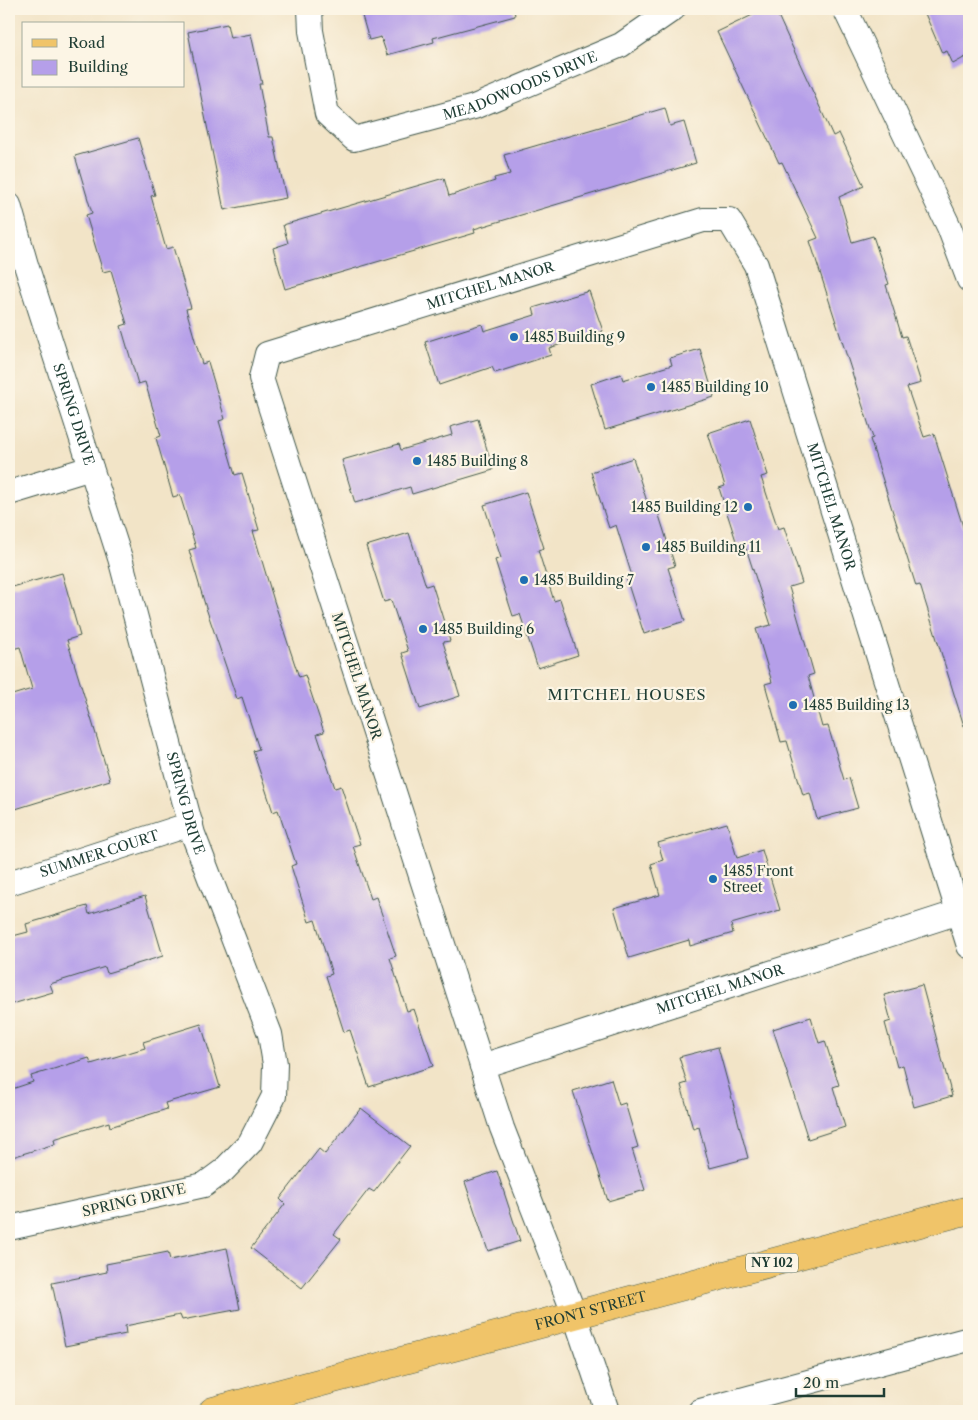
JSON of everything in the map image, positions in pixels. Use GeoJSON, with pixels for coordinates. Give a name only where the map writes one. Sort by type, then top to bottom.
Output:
{"type":"FeatureCollection","features":[{"type":"Feature","properties":{"kind":"main road","name":"FRONT STREET"},"geometry":{"type":"LineString","coordinates":[[213,1411],[969,1210]]}},
{"type":"Feature","properties":{"kind":"street","name":"MEADOWOODS DRIVE"},"geometry":{"type":"LineString","coordinates":[[310,9],[311,31],[327,114],[354,139],[474,106],[621,45],[674,9]]}},
{"type":"Feature","properties":{"kind":"street"},"geometry":{"type":"LineString","coordinates":[[845,9],[949,227],[969,280]]}},
{"type":"Feature","properties":{"kind":"street","name":"SPRING DRIVE"},"geometry":{"type":"LineString","coordinates":[[9,205],[26,265],[120,558],[193,834],[270,1034],[275,1064],[274,1096],[250,1143],[223,1171],[204,1185],[9,1228]]}},
{"type":"Feature","properties":{"kind":"street","name":"MITCHEL MANOR"},"geometry":{"type":"LineString","coordinates":[[607,1411],[575,1316],[502,1128],[261,378],[268,354],[703,220],[729,220],[756,265],[969,946]]}},
{"type":"Feature","properties":{"kind":"street"},"geometry":{"type":"LineString","coordinates":[[9,493],[92,468]]}},
{"type":"Feature","properties":{"kind":"street","name":"SUMMER COURT"},"geometry":{"type":"LineString","coordinates":[[9,883],[191,824]]}},
{"type":"Feature","properties":{"kind":"street","name":"MITCHEL MANOR"},"geometry":{"type":"LineString","coordinates":[[482,1066],[958,912]]}},
{"type":"Feature","properties":{"kind":"street"},"geometry":{"type":"LineString","coordinates":[[700,1411],[969,1339]]}},
{"type":"Feature","properties":{"kind":"building"},"geometry":{"type":"Polygon","coordinates":[[[360,9],[514,9],[515,16],[433,38],[434,42],[387,55],[381,37],[369,40],[360,9]]]}},
{"type":"Feature","properties":{"kind":"building"},"geometry":{"type":"Polygon","coordinates":[[[765,9],[775,9],[833,136],[839,133],[864,186],[839,197],[852,242],[873,236],[889,284],[886,285],[902,337],[906,336],[921,383],[907,387],[924,437],[934,434],[969,546],[969,725],[964,726],[920,585],[916,586],[870,439],[873,438],[810,241],[818,238],[782,162],[779,163],[717,32],[765,9]]]}},
{"type":"Feature","properties":{"kind":"building"},"geometry":{"type":"Polygon","coordinates":[[[923,9],[969,9],[969,55],[953,64],[947,51],[942,53],[923,9]]]}},
{"type":"Feature","properties":{"kind":"building"},"geometry":{"type":"Polygon","coordinates":[[[227,24],[230,38],[251,34],[262,84],[259,84],[269,137],[273,137],[286,198],[224,210],[188,32],[227,24]]]}},
{"type":"Feature","properties":{"kind":"building"},"geometry":{"type":"Polygon","coordinates":[[[665,108],[670,126],[684,122],[696,163],[474,229],[475,233],[285,289],[273,248],[288,243],[283,225],[444,178],[449,196],[495,181],[494,178],[510,174],[504,155],[665,108]]]}},
{"type":"Feature","properties":{"kind":"building"},"geometry":{"type":"Polygon","coordinates":[[[138,138],[155,195],[151,196],[166,249],[173,247],[191,308],[186,309],[202,364],[208,362],[225,419],[219,421],[235,475],[242,473],[259,530],[253,531],[274,601],[299,677],[305,675],[324,732],[317,734],[335,788],[341,786],[360,844],[353,846],[371,899],[376,897],[396,956],[390,958],[407,1011],[414,1009],[433,1066],[369,1087],[350,1030],[344,1032],[326,976],[332,974],[315,920],[309,922],[291,866],[296,864],[278,810],[273,812],[253,751],[259,749],[242,697],[237,699],[206,608],[189,550],[196,548],[180,495],[173,497],[156,438],[161,436],[145,382],[138,384],[121,326],[127,324],[111,270],[103,272],[86,215],[92,213],[75,156],[138,138]]]}},
{"type":"Feature","properties":{"kind":"building","name":"1485 Building 9"},"geometry":{"type":"Polygon","coordinates":[[[589,291],[603,331],[549,348],[551,355],[495,373],[492,367],[439,385],[425,342],[482,324],[484,331],[535,315],[533,308],[589,291]]]}},
{"type":"Feature","properties":{"kind":"building","name":"1485 Building 10"},"geometry":{"type":"Polygon","coordinates":[[[700,349],[714,397],[605,430],[591,384],[621,374],[623,380],[672,365],[670,358],[700,349]]]}},
{"type":"Feature","properties":{"kind":"building","name":"1485 Building 8"},"geometry":{"type":"Polygon","coordinates":[[[478,419],[493,470],[412,494],[410,487],[355,503],[342,460],[399,444],[401,450],[452,435],[450,427],[478,419]]]}},
{"type":"Feature","properties":{"kind":"building"},"geometry":{"type":"Polygon","coordinates":[[[750,419],[768,475],[761,477],[778,529],[784,527],[802,583],[789,587],[814,674],[808,676],[822,727],[828,726],[844,780],[849,778],[858,808],[817,819],[810,793],[803,795],[787,741],[781,742],[765,684],[772,682],[756,629],[771,625],[744,542],[737,544],[719,488],[725,486],[708,433],[750,419]]]}},
{"type":"Feature","properties":{"kind":"building","name":"1485 Building 11"},"geometry":{"type":"Polygon","coordinates":[[[633,458],[650,511],[657,509],[675,566],[668,568],[685,621],[644,634],[626,578],[632,576],[616,525],[609,528],[591,472],[633,458]]]}},
{"type":"Feature","properties":{"kind":"building","name":"1485 Building 7"},"geometry":{"type":"Polygon","coordinates":[[[526,492],[544,548],[538,550],[554,601],[560,599],[578,655],[538,668],[520,614],[513,616],[495,560],[501,558],[484,505],[526,492]]]}},
{"type":"Feature","properties":{"kind":"building","name":"1485 Building 6"},"geometry":{"type":"Polygon","coordinates":[[[409,533],[426,586],[432,584],[450,641],[443,642],[460,696],[420,709],[402,653],[408,651],[391,600],[384,602],[366,546],[409,533]]]}},
{"type":"Feature","properties":{"kind":"building"},"geometry":{"type":"Polygon","coordinates":[[[62,573],[80,636],[67,640],[110,780],[9,811],[9,696],[32,689],[20,647],[9,650],[9,588],[62,573]]]}},
{"type":"Feature","properties":{"kind":"building","name":"1485 Front Street"},"geometry":{"type":"Polygon","coordinates":[[[727,823],[737,858],[762,850],[780,910],[731,924],[733,933],[690,946],[689,940],[629,958],[614,908],[660,895],[651,864],[663,860],[658,843],[727,823]]]}},
{"type":"Feature","properties":{"kind":"building"},"geometry":{"type":"Polygon","coordinates":[[[145,896],[163,956],[107,973],[105,967],[50,984],[53,992],[9,1005],[9,937],[28,932],[26,924],[87,906],[89,914],[145,896]]]}},
{"type":"Feature","properties":{"kind":"building"},"geometry":{"type":"Polygon","coordinates":[[[922,985],[952,1096],[914,1107],[903,1065],[897,1067],[885,1023],[891,1021],[884,995],[922,985]]]}},
{"type":"Feature","properties":{"kind":"building"},"geometry":{"type":"Polygon","coordinates":[[[811,1017],[819,1043],[825,1041],[839,1085],[833,1087],[845,1127],[808,1139],[773,1029],[811,1017]]]}},
{"type":"Feature","properties":{"kind":"building"},"geometry":{"type":"Polygon","coordinates":[[[201,1024],[220,1087],[165,1103],[167,1109],[110,1127],[109,1122],[54,1139],[55,1144],[9,1158],[9,1090],[33,1082],[31,1076],[89,1058],[91,1064],[145,1048],[143,1042],[201,1024]]]}},
{"type":"Feature","properties":{"kind":"building"},"geometry":{"type":"Polygon","coordinates":[[[718,1047],[748,1158],[710,1168],[699,1127],[693,1129],[681,1085],[687,1083],[679,1057],[718,1047]]]}},
{"type":"Feature","properties":{"kind":"building"},"geometry":{"type":"Polygon","coordinates":[[[611,1079],[619,1105],[625,1103],[638,1147],[632,1149],[645,1190],[608,1201],[573,1091],[611,1079]]]}},
{"type":"Feature","properties":{"kind":"building"},"geometry":{"type":"Polygon","coordinates":[[[361,1108],[410,1146],[374,1192],[369,1189],[334,1234],[341,1239],[302,1288],[251,1248],[285,1204],[280,1199],[319,1149],[325,1154],[361,1108]]]}},
{"type":"Feature","properties":{"kind":"building"},"geometry":{"type":"Polygon","coordinates":[[[497,1171],[520,1241],[488,1251],[465,1182],[497,1171]]]}},
{"type":"Feature","properties":{"kind":"building"},"geometry":{"type":"Polygon","coordinates":[[[227,1248],[240,1309],[182,1320],[180,1315],[125,1326],[126,1334],[65,1346],[52,1283],[107,1272],[106,1264],[168,1252],[170,1260],[227,1248]]]}},
{"type":"Feature","properties":{"kind":"place","name":"1485 Building 9"},"geometry":{"type":"Point","coordinates":[514,337]}},
{"type":"Feature","properties":{"kind":"place","name":"1485 Building 10"},"geometry":{"type":"Point","coordinates":[651,387]}},
{"type":"Feature","properties":{"kind":"place","name":"1485 Building 8"},"geometry":{"type":"Point","coordinates":[417,461]}},
{"type":"Feature","properties":{"kind":"place","name":"1485 Building 12"},"geometry":{"type":"Point","coordinates":[748,507]}},
{"type":"Feature","properties":{"kind":"place","name":"1485 Building 11"},"geometry":{"type":"Point","coordinates":[646,547]}},
{"type":"Feature","properties":{"kind":"place","name":"1485 Building 7"},"geometry":{"type":"Point","coordinates":[524,580]}},
{"type":"Feature","properties":{"kind":"place","name":"1485 Building 6"},"geometry":{"type":"Point","coordinates":[423,629]}},
{"type":"Feature","properties":{"kind":"place","name":"1485 Building 13"},"geometry":{"type":"Point","coordinates":[793,705]}},
{"type":"Feature","properties":{"kind":"place","name":"1485 Front Street"},"geometry":{"type":"Point","coordinates":[713,879]}},
{"type":"Feature","properties":{"kind":"district","name":"MITCHEL HOUSES"},"geometry":{"type":"Point","coordinates":[627,695]}}]}
